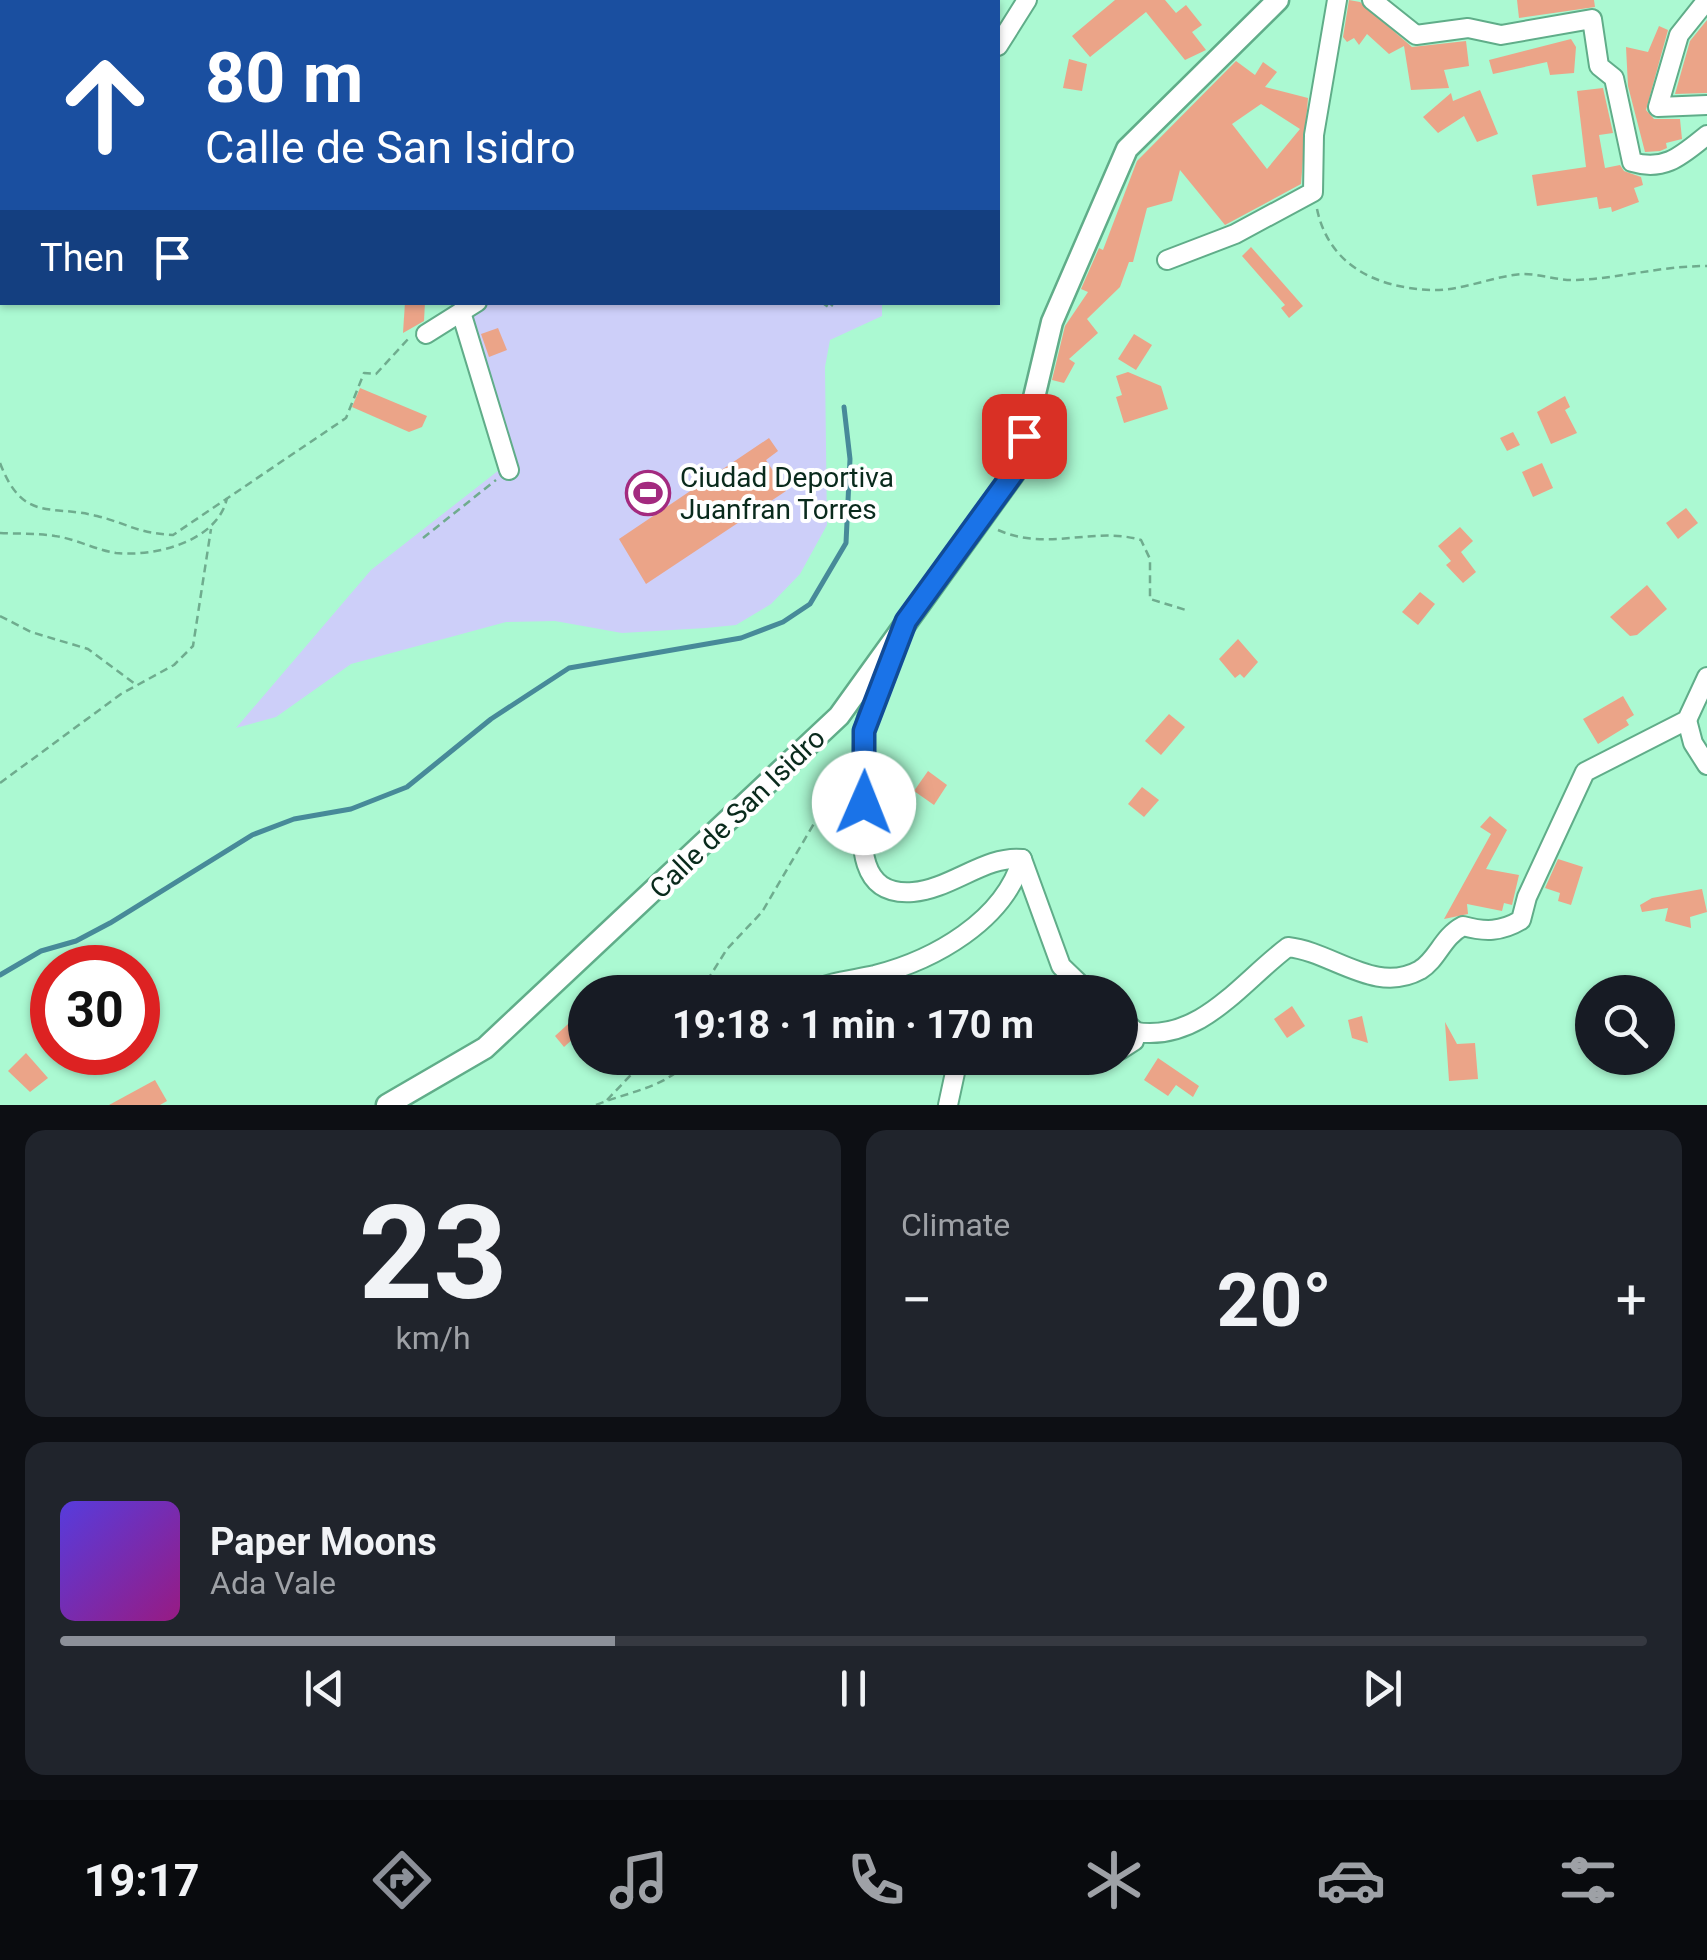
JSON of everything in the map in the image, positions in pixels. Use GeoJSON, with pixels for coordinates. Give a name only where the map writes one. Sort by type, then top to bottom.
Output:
{"type":"FeatureCollection","features":[{"type":"Feature","properties":{"kind":"street"},"geometry":{"type":"LineString","coordinates":[[1000,43],[1027,0]]}},
{"type":"Feature","properties":{"kind":"street","name":"Calle de San Isidro"},"geometry":{"type":"LineString","coordinates":[[387,1105],[486,1048],[839,716],[1017,468],[1052,322],[1128,149],[1278,0]]}},
{"type":"Feature","properties":{"kind":"street"},"geometry":{"type":"LineString","coordinates":[[1168,260],[1235,234],[1313,192],[1314,135],[1337,0]]}},
{"type":"Feature","properties":{"kind":"street"},"geometry":{"type":"LineString","coordinates":[[1707,0],[1679,36],[1658,107],[1707,105]]}},
{"type":"Feature","properties":{"kind":"street"},"geometry":{"type":"LineString","coordinates":[[1379,2],[1416,35],[1468,28],[1501,35],[1592,19],[1599,66],[1614,78],[1632,162],[1649,167],[1674,162],[1707,135]]}},
{"type":"Feature","properties":{"kind":"street"},"geometry":{"type":"LineString","coordinates":[[426,334],[469,307],[509,470]]}},
{"type":"Feature","properties":{"kind":"street"},"geometry":{"type":"LineString","coordinates":[[906,621],[864,731],[862,858],[872,880],[890,890],[912,892],[957,882],[1006,858],[1022,860]]}},
{"type":"Feature","properties":{"kind":"street"},"geometry":{"type":"LineString","coordinates":[[1707,677],[1687,720],[1692,743],[1707,764]]}},
{"type":"Feature","properties":{"kind":"street"},"geometry":{"type":"LineString","coordinates":[[1138,1032],[1155,1035],[1184,1030],[1288,947],[1312,950],[1382,980],[1405,978],[1427,965],[1448,934],[1462,926],[1483,932],[1522,920],[1528,896],[1585,772],[1687,720]]}},
{"type":"Feature","properties":{"kind":"street"},"geometry":{"type":"LineString","coordinates":[[876,975],[968,934],[1017,877],[1022,860]]}},
{"type":"Feature","properties":{"kind":"street"},"geometry":{"type":"LineString","coordinates":[[1022,860],[1061,966],[1070,975]]}},
{"type":"Feature","properties":{"kind":"street"},"geometry":{"type":"LineString","coordinates":[[948,1105],[954,1075]]}},
{"type":"Feature","properties":{"kind":"path"},"geometry":{"type":"LineString","coordinates":[[1313,192],[1322,234],[1341,260],[1365,277],[1431,290],[1528,274],[1578,280],[1658,266],[1707,266]]}},
{"type":"Feature","properties":{"kind":"path"},"geometry":{"type":"LineString","coordinates":[[0,463],[6,480],[31,505],[57,514],[89,514],[113,520],[138,534],[173,535],[346,418],[364,373],[376,374],[409,337],[426,334]]}},
{"type":"Feature","properties":{"kind":"path"},"geometry":{"type":"LineString","coordinates":[[423,538],[509,470]]}},
{"type":"Feature","properties":{"kind":"path"},"geometry":{"type":"LineString","coordinates":[[0,533],[55,536],[114,553],[138,552],[176,545],[211,529],[223,516],[227,496]]}},
{"type":"Feature","properties":{"kind":"path"},"geometry":{"type":"LineString","coordinates":[[978,521],[1013,536],[1071,542],[1116,533],[1141,540],[1150,559],[1150,599],[1186,610]]}},
{"type":"Feature","properties":{"kind":"path"},"geometry":{"type":"LineString","coordinates":[[0,782],[136,685],[174,664],[193,646],[211,529]]}},
{"type":"Feature","properties":{"kind":"path"},"geometry":{"type":"LineString","coordinates":[[0,616],[30,632],[88,649],[136,685]]}},
{"type":"Feature","properties":{"kind":"path"},"geometry":{"type":"LineString","coordinates":[[711,975],[727,949],[762,912],[848,764]]}},
{"type":"Feature","properties":{"kind":"path"},"geometry":{"type":"LineString","coordinates":[[606,1101],[631,1075]]}},
{"type":"Feature","properties":{"kind":"path"},"geometry":{"type":"LineString","coordinates":[[596,1105],[674,1075]]}},
{"type":"Feature","properties":{"kind":"shaded area","name":"Ciudad Deportiva Juanfran Torres"},"geometry":{"type":"Polygon","coordinates":[[[479,305],[882,305],[882,316],[830,340],[825,367],[827,525],[800,574],[771,604],[736,625],[622,633],[555,621],[506,622],[351,664],[276,717],[236,728],[371,570],[512,460],[468,319],[479,305]]]}},
{"type":"Feature","properties":{"kind":"building"},"geometry":{"type":"Polygon","coordinates":[[[1115,0],[1165,0],[1176,13],[1186,5],[1202,25],[1192,32],[1206,50],[1185,60],[1146,12],[1090,57],[1072,36],[1115,0]]]}},
{"type":"Feature","properties":{"kind":"building"},"geometry":{"type":"Polygon","coordinates":[[[1349,0],[1360,2],[1412,47],[1466,41],[1469,66],[1444,70],[1449,88],[1411,90],[1404,46],[1389,54],[1367,34],[1359,45],[1354,38],[1347,42],[1343,37],[1349,0]]]}},
{"type":"Feature","properties":{"kind":"building"},"geometry":{"type":"Polygon","coordinates":[[[1517,0],[1594,0],[1595,7],[1519,18],[1517,0]]]}},
{"type":"Feature","properties":{"kind":"building"},"geometry":{"type":"Polygon","coordinates":[[[1707,20],[1707,93],[1675,94],[1690,41],[1707,20]]]}},
{"type":"Feature","properties":{"kind":"building"},"geometry":{"type":"Polygon","coordinates":[[[1659,26],[1668,30],[1646,110],[1654,119],[1680,119],[1682,139],[1666,143],[1667,148],[1660,151],[1645,152],[1628,86],[1626,47],[1648,52],[1659,26]]]}},
{"type":"Feature","properties":{"kind":"building"},"geometry":{"type":"Polygon","coordinates":[[[1571,39],[1576,47],[1574,73],[1550,75],[1547,62],[1493,74],[1489,60],[1571,39]]]}},
{"type":"Feature","properties":{"kind":"building"},"geometry":{"type":"Polygon","coordinates":[[[1069,59],[1087,64],[1082,91],[1063,88],[1069,59]]]}},
{"type":"Feature","properties":{"kind":"building"},"geometry":{"type":"Polygon","coordinates":[[[1236,61],[1255,75],[1263,62],[1277,72],[1265,87],[1308,98],[1301,184],[1225,225],[1180,170],[1172,201],[1147,208],[1133,262],[1129,262],[1120,287],[1087,319],[1098,333],[1069,359],[1075,363],[1064,383],[1052,380],[1065,326],[1088,292],[1081,289],[1099,248],[1103,250],[1137,161],[1236,61]],[[1261,104],[1232,124],[1267,169],[1300,129],[1261,104]]]}},
{"type":"Feature","properties":{"kind":"building"},"geometry":{"type":"Polygon","coordinates":[[[1603,88],[1613,133],[1599,135],[1605,168],[1620,165],[1624,171],[1641,177],[1643,185],[1634,188],[1639,202],[1612,212],[1611,207],[1599,209],[1597,197],[1537,206],[1532,175],[1586,167],[1577,91],[1603,88]]]}},
{"type":"Feature","properties":{"kind":"building"},"geometry":{"type":"Polygon","coordinates":[[[1480,90],[1498,134],[1477,142],[1464,116],[1438,133],[1423,117],[1451,93],[1453,101],[1480,90]]]}},
{"type":"Feature","properties":{"kind":"building"},"geometry":{"type":"Polygon","coordinates":[[[1251,247],[1303,306],[1289,318],[1281,308],[1285,305],[1242,256],[1251,247]]]}},
{"type":"Feature","properties":{"kind":"building"},"geometry":{"type":"Polygon","coordinates":[[[405,305],[425,305],[424,321],[403,333],[405,305]]]}},
{"type":"Feature","properties":{"kind":"building"},"geometry":{"type":"Polygon","coordinates":[[[498,328],[507,350],[489,357],[481,334],[498,328]]]}},
{"type":"Feature","properties":{"kind":"building"},"geometry":{"type":"Polygon","coordinates":[[[1134,334],[1152,345],[1136,370],[1118,359],[1134,334]]]}},
{"type":"Feature","properties":{"kind":"building"},"geometry":{"type":"Polygon","coordinates":[[[1128,372],[1161,386],[1168,409],[1124,423],[1116,397],[1122,395],[1116,376],[1128,372]]]}},
{"type":"Feature","properties":{"kind":"building"},"geometry":{"type":"Polygon","coordinates":[[[360,388],[427,416],[422,427],[409,432],[352,407],[360,388]]]}},
{"type":"Feature","properties":{"kind":"building"},"geometry":{"type":"Polygon","coordinates":[[[1565,396],[1570,407],[1565,410],[1577,433],[1551,444],[1537,412],[1565,396]]]}},
{"type":"Feature","properties":{"kind":"building"},"geometry":{"type":"Polygon","coordinates":[[[1513,432],[1520,445],[1507,451],[1500,438],[1513,432]]]}},
{"type":"Feature","properties":{"kind":"building"},"geometry":{"type":"Polygon","coordinates":[[[769,438],[778,451],[766,460],[786,491],[646,584],[619,539],[769,438]]]}},
{"type":"Feature","properties":{"kind":"building"},"geometry":{"type":"Polygon","coordinates":[[[1542,463],[1553,488],[1533,497],[1522,472],[1542,463]]]}},
{"type":"Feature","properties":{"kind":"building"},"geometry":{"type":"Polygon","coordinates":[[[1686,508],[1698,523],[1678,539],[1666,523],[1686,508]]]}},
{"type":"Feature","properties":{"kind":"building"},"geometry":{"type":"Polygon","coordinates":[[[1460,527],[1473,541],[1461,552],[1476,572],[1463,583],[1446,565],[1451,561],[1438,546],[1460,527]]]}},
{"type":"Feature","properties":{"kind":"building"},"geometry":{"type":"Polygon","coordinates":[[[1647,585],[1667,609],[1637,635],[1630,636],[1610,617],[1647,585]]]}},
{"type":"Feature","properties":{"kind":"building"},"geometry":{"type":"Polygon","coordinates":[[[1420,592],[1435,604],[1418,625],[1402,612],[1420,592]]]}},
{"type":"Feature","properties":{"kind":"building"},"geometry":{"type":"Polygon","coordinates":[[[1238,639],[1258,662],[1244,678],[1240,674],[1235,678],[1219,659],[1238,639]]]}},
{"type":"Feature","properties":{"kind":"building"},"geometry":{"type":"Polygon","coordinates":[[[1623,696],[1634,715],[1626,720],[1629,725],[1598,744],[1583,719],[1623,696]]]}},
{"type":"Feature","properties":{"kind":"building"},"geometry":{"type":"Polygon","coordinates":[[[1169,714],[1185,727],[1161,755],[1145,741],[1169,714]]]}},
{"type":"Feature","properties":{"kind":"building"},"geometry":{"type":"Polygon","coordinates":[[[928,771],[947,785],[934,805],[914,791],[928,771]]]}},
{"type":"Feature","properties":{"kind":"building"},"geometry":{"type":"Polygon","coordinates":[[[1142,787],[1159,800],[1144,817],[1128,804],[1142,787]]]}},
{"type":"Feature","properties":{"kind":"building"},"geometry":{"type":"Polygon","coordinates":[[[1490,816],[1507,830],[1486,869],[1519,875],[1512,905],[1504,903],[1502,911],[1467,904],[1468,914],[1444,919],[1491,834],[1480,827],[1490,816]]]}},
{"type":"Feature","properties":{"kind":"building"},"geometry":{"type":"Polygon","coordinates":[[[1558,859],[1583,867],[1571,905],[1558,901],[1560,893],[1545,888],[1558,859]]]}},
{"type":"Feature","properties":{"kind":"building"},"geometry":{"type":"Polygon","coordinates":[[[1702,889],[1707,912],[1690,917],[1691,928],[1665,921],[1668,908],[1642,912],[1640,905],[1652,898],[1702,889]]]}},
{"type":"Feature","properties":{"kind":"building"},"geometry":{"type":"Polygon","coordinates":[[[1292,1006],[1305,1026],[1287,1038],[1274,1019],[1292,1006]]]}},
{"type":"Feature","properties":{"kind":"building"},"geometry":{"type":"Polygon","coordinates":[[[1362,1016],[1368,1043],[1352,1038],[1348,1020],[1362,1016]]]}},
{"type":"Feature","properties":{"kind":"building"},"geometry":{"type":"Polygon","coordinates":[[[1445,1022],[1457,1044],[1475,1043],[1478,1079],[1449,1081],[1445,1022]]]}},
{"type":"Feature","properties":{"kind":"building"},"geometry":{"type":"Polygon","coordinates":[[[568,1024],[568,1043],[564,1047],[555,1036],[568,1024]]]}},
{"type":"Feature","properties":{"kind":"building"},"geometry":{"type":"Polygon","coordinates":[[[26,1053],[30,1058],[30,1075],[48,1078],[30,1092],[8,1071],[26,1053]]]}},
{"type":"Feature","properties":{"kind":"building"},"geometry":{"type":"Polygon","coordinates":[[[1158,1058],[1199,1086],[1193,1097],[1176,1085],[1168,1096],[1144,1080],[1158,1058]]]}},
{"type":"Feature","properties":{"kind":"building"},"geometry":{"type":"Polygon","coordinates":[[[155,1080],[167,1101],[160,1105],[109,1105],[155,1080]]]}},
{"type":"Feature","properties":{"kind":"waterway"},"geometry":{"type":"LineString","coordinates":[[0,975],[41,951],[76,941],[110,923],[252,835],[294,819],[351,809],[407,787],[491,719],[569,668],[741,638],[783,622],[810,604],[846,543],[850,459],[844,407]]}},
{"type":"Feature","properties":{"kind":"place","name":"Ciudad Deportiva Juanfran Torres"},"geometry":{"type":"Point","coordinates":[648,493]}},
{"type":"Feature","properties":{"kind":"route"},"geometry":{"type":"LineString","coordinates":[[864,803],[864,731],[906,621],[1017,468],[1024,436]]}}]}
